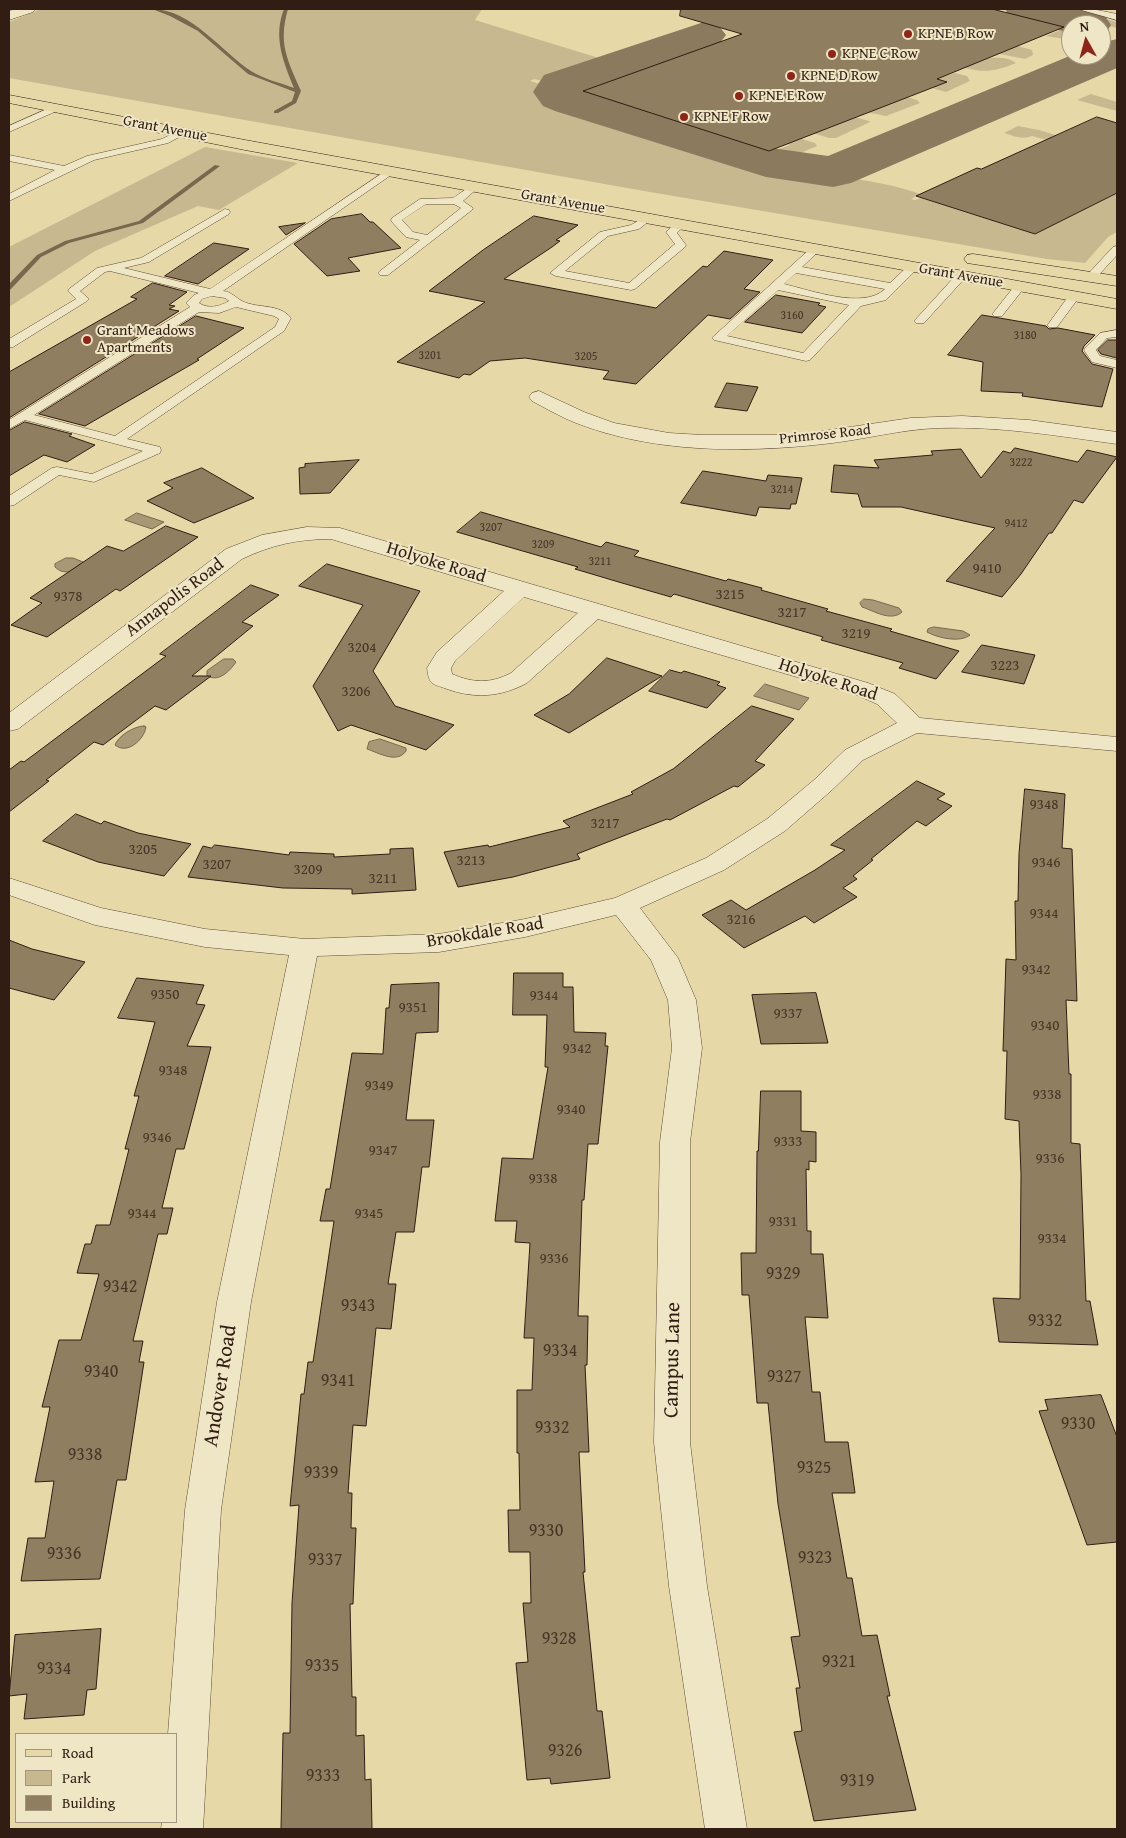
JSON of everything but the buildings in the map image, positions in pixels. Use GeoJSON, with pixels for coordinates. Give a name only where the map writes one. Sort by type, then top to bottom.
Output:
{"type":"FeatureCollection","features":[{"type":"Feature","properties":{"kind":"main road","name":"Grant Avenue"},"geometry":{"type":"LineString","coordinates":[[9,86],[652,211]]}},
{"type":"Feature","properties":{"kind":"main road","name":"Grant Avenue"},"geometry":{"type":"LineString","coordinates":[[9,99],[475,186],[681,214],[816,249],[1117,304]]}},
{"type":"Feature","properties":{"kind":"main road"},"geometry":{"type":"LineString","coordinates":[[182,132],[201,123]]}},
{"type":"Feature","properties":{"kind":"main road"},"geometry":{"type":"LineString","coordinates":[[816,249],[831,235]]}},
{"type":"Feature","properties":{"kind":"main road"},"geometry":{"type":"LineString","coordinates":[[912,267],[927,252]]}},
{"type":"Feature","properties":{"kind":"main road","name":"Grant Avenue"},"geometry":{"type":"LineString","coordinates":[[956,256],[1117,281]]}},
{"type":"Feature","properties":{"kind":"street"},"geometry":{"type":"LineString","coordinates":[[9,16],[28,9]]}},
{"type":"Feature","properties":{"kind":"street","name":"Primrose Road"},"geometry":{"type":"LineString","coordinates":[[539,397],[584,420],[625,431],[674,439],[786,441],[824,438],[938,422],[993,423],[1060,428],[1117,438]]}},
{"type":"Feature","properties":{"kind":"street","name":"Annapolis Road"},"geometry":{"type":"LineString","coordinates":[[9,724],[241,550],[279,536],[318,532],[332,533],[364,542]]}},
{"type":"Feature","properties":{"kind":"street","name":"Holyoke Road"},"geometry":{"type":"LineString","coordinates":[[364,542],[860,688],[886,699],[913,725]]}},
{"type":"Feature","properties":{"kind":"street"},"geometry":{"type":"LineString","coordinates":[[520,588],[445,657],[439,668],[441,678],[456,685],[489,690],[506,686],[518,678],[594,611]]}},
{"type":"Feature","properties":{"kind":"street"},"geometry":{"type":"LineString","coordinates":[[913,725],[1117,744]]}},
{"type":"Feature","properties":{"kind":"street","name":"Brookdale Road"},"geometry":{"type":"LineString","coordinates":[[9,886],[95,916],[205,938],[305,948],[439,943],[525,928],[623,905],[716,864],[776,826],[854,755],[913,725]]}},
{"type":"Feature","properties":{"kind":"street","name":"Campus Lane"},"geometry":{"type":"LineString","coordinates":[[623,905],[664,958],[682,1000],[687,1048],[675,1142],[672,1442],[688,1586],[726,1829]]}},
{"type":"Feature","properties":{"kind":"street","name":"Andover Road"},"geometry":{"type":"LineString","coordinates":[[182,1829],[203,1510],[234,1302],[305,948]]}},
{"type":"Feature","properties":{"kind":"lane"},"geometry":{"type":"LineString","coordinates":[[1082,9],[1115,15]]}},
{"type":"Feature","properties":{"kind":"lane"},"geometry":{"type":"LineString","coordinates":[[9,129],[56,108]]}},
{"type":"Feature","properties":{"kind":"lane"},"geometry":{"type":"LineString","coordinates":[[9,198],[65,169],[91,158],[165,141],[182,132]]}},
{"type":"Feature","properties":{"kind":"lane"},"geometry":{"type":"LineString","coordinates":[[9,158],[65,169]]}},
{"type":"Feature","properties":{"kind":"lane"},"geometry":{"type":"LineString","coordinates":[[117,440],[280,329],[285,318],[278,313],[234,304],[224,309],[215,310],[197,308],[192,304],[193,300],[204,294],[212,293],[390,171]]}},
{"type":"Feature","properties":{"kind":"lane"},"geometry":{"type":"LineString","coordinates":[[456,201],[475,186]]}},
{"type":"Feature","properties":{"kind":"lane"},"geometry":{"type":"LineString","coordinates":[[384,273],[468,208],[456,201],[424,200],[396,220],[410,235],[427,238]]}},
{"type":"Feature","properties":{"kind":"lane"},"geometry":{"type":"LineString","coordinates":[[652,211],[635,227],[604,234],[556,273],[631,288],[681,245],[671,232],[681,214]]}},
{"type":"Feature","properties":{"kind":"lane"},"geometry":{"type":"LineString","coordinates":[[9,344],[83,299],[81,295],[74,291],[75,289],[101,270],[145,260],[225,212]]}},
{"type":"Feature","properties":{"kind":"lane"},"geometry":{"type":"LineString","coordinates":[[816,249],[718,338],[806,357],[857,303]]}},
{"type":"Feature","properties":{"kind":"lane"},"geometry":{"type":"LineString","coordinates":[[1092,276],[1117,249]]}},
{"type":"Feature","properties":{"kind":"lane"},"geometry":{"type":"LineString","coordinates":[[775,286],[857,303],[882,298],[912,267]]}},
{"type":"Feature","properties":{"kind":"lane"},"geometry":{"type":"LineString","coordinates":[[111,268],[233,297],[236,300],[234,304]]}},
{"type":"Feature","properties":{"kind":"lane"},"geometry":{"type":"LineString","coordinates":[[794,269],[893,287]]}},
{"type":"Feature","properties":{"kind":"lane"},"geometry":{"type":"LineString","coordinates":[[920,321],[961,276]]}},
{"type":"Feature","properties":{"kind":"lane"},"geometry":{"type":"LineString","coordinates":[[998,314],[1020,286]]}},
{"type":"Feature","properties":{"kind":"lane"},"geometry":{"type":"LineString","coordinates":[[1053,325],[1074,296]]}},
{"type":"Feature","properties":{"kind":"lane"},"geometry":{"type":"LineString","coordinates":[[9,424],[197,308]]}},
{"type":"Feature","properties":{"kind":"lane"},"geometry":{"type":"LineString","coordinates":[[1117,334],[1104,335],[1090,350],[1096,359],[1117,364]]}},
{"type":"Feature","properties":{"kind":"lane"},"geometry":{"type":"LineString","coordinates":[[9,502],[57,471],[94,478],[155,450],[23,416]]}},
{"type":"Feature","properties":{"kind":"green space"},"geometry":{"type":"Polygon","coordinates":[[[41,9],[482,9],[475,20],[612,62],[552,83],[534,79],[530,81],[547,86],[545,93],[550,98],[654,134],[733,158],[780,168],[881,183],[901,188],[920,194],[911,199],[921,198],[1035,234],[1117,193],[1117,232],[1108,237],[1085,263],[1047,259],[644,191],[9,78],[9,22],[41,9]]]}},
{"type":"Feature","properties":{"kind":"green space"},"geometry":{"type":"Polygon","coordinates":[[[1042,9],[1066,9],[1090,15],[1066,15],[1042,9]]]}},
{"type":"Feature","properties":{"kind":"green space"},"geometry":{"type":"Polygon","coordinates":[[[1050,17],[1061,20],[1061,27],[1032,19],[1050,17]]]}},
{"type":"Feature","properties":{"kind":"green space"},"geometry":{"type":"Polygon","coordinates":[[[1111,20],[1117,22],[1117,28],[1111,26],[1111,20]]]}},
{"type":"Feature","properties":{"kind":"green space"},"geometry":{"type":"Polygon","coordinates":[[[1061,30],[1061,38],[1046,36],[1061,30]]]}},
{"type":"Feature","properties":{"kind":"green space"},"geometry":{"type":"Polygon","coordinates":[[[712,40],[721,43],[680,57],[674,54],[675,50],[698,41],[712,40]]]}},
{"type":"Feature","properties":{"kind":"green space"},"geometry":{"type":"Polygon","coordinates":[[[1014,45],[1032,50],[1033,55],[1025,59],[1000,54],[1014,45]]]}},
{"type":"Feature","properties":{"kind":"green space"},"geometry":{"type":"Polygon","coordinates":[[[973,57],[1005,58],[1016,63],[1000,69],[986,71],[956,65],[973,57]]]}},
{"type":"Feature","properties":{"kind":"green space"},"geometry":{"type":"Polygon","coordinates":[[[649,59],[663,59],[670,62],[639,71],[644,81],[623,74],[620,71],[624,67],[649,59]]]}},
{"type":"Feature","properties":{"kind":"green space"},"geometry":{"type":"Polygon","coordinates":[[[955,73],[967,76],[970,81],[946,92],[932,88],[946,82],[936,79],[955,73]]]}},
{"type":"Feature","properties":{"kind":"green space"},"geometry":{"type":"Polygon","coordinates":[[[594,78],[616,81],[607,87],[601,84],[584,91],[607,99],[591,102],[564,92],[567,87],[594,78]]]}},
{"type":"Feature","properties":{"kind":"green space"},"geometry":{"type":"Polygon","coordinates":[[[885,91],[917,100],[920,103],[886,116],[866,112],[872,106],[880,108],[896,101],[885,91]]]}},
{"type":"Feature","properties":{"kind":"green space"},"geometry":{"type":"Polygon","coordinates":[[[1091,94],[1117,102],[1117,111],[1077,100],[1091,94]]]}},
{"type":"Feature","properties":{"kind":"green space"},"geometry":{"type":"Polygon","coordinates":[[[617,102],[644,110],[625,113],[616,111],[608,106],[617,102]]]}},
{"type":"Feature","properties":{"kind":"green space"},"geometry":{"type":"Polygon","coordinates":[[[836,112],[870,122],[836,138],[813,133],[820,127],[827,129],[844,122],[836,112]]]}},
{"type":"Feature","properties":{"kind":"green space"},"geometry":{"type":"Polygon","coordinates":[[[688,125],[717,134],[698,136],[680,130],[680,128],[688,125]]]}},
{"type":"Feature","properties":{"kind":"green space"},"geometry":{"type":"Polygon","coordinates":[[[1018,126],[1039,130],[1117,154],[1117,159],[1032,136],[1021,138],[1004,133],[1018,126]]]}},
{"type":"Feature","properties":{"kind":"green space"},"geometry":{"type":"Polygon","coordinates":[[[786,134],[815,143],[817,146],[786,158],[763,158],[756,154],[764,149],[772,152],[790,145],[770,138],[786,134]]]}},
{"type":"Feature","properties":{"kind":"green space"},"geometry":{"type":"Polygon","coordinates":[[[205,147],[298,163],[219,210],[198,206],[95,251],[9,307],[9,247],[205,147]]]}},
{"type":"Feature","properties":{"kind":"shaded area"},"geometry":{"type":"Polygon","coordinates":[[[137,513],[164,522],[152,529],[125,520],[137,513]]]}},
{"type":"Feature","properties":{"kind":"shaded area"},"geometry":{"type":"Polygon","coordinates":[[[66,558],[73,558],[83,562],[83,565],[73,571],[65,572],[58,570],[55,564],[66,558]]]}},
{"type":"Feature","properties":{"kind":"shaded area"},"geometry":{"type":"Polygon","coordinates":[[[864,599],[899,608],[902,612],[893,616],[877,613],[862,607],[860,603],[864,599]]]}},
{"type":"Feature","properties":{"kind":"shaded area"},"geometry":{"type":"Polygon","coordinates":[[[934,627],[963,631],[970,635],[961,639],[949,639],[927,632],[928,629],[934,627]]]}},
{"type":"Feature","properties":{"kind":"shaded area"},"geometry":{"type":"Polygon","coordinates":[[[224,659],[233,659],[236,662],[220,677],[211,678],[207,676],[207,671],[224,659]]]}},
{"type":"Feature","properties":{"kind":"shaded area"},"geometry":{"type":"Polygon","coordinates":[[[765,684],[809,698],[799,710],[754,696],[765,684]]]}},
{"type":"Feature","properties":{"kind":"shaded area"},"geometry":{"type":"Polygon","coordinates":[[[146,727],[145,732],[134,745],[120,748],[115,745],[119,738],[127,732],[146,727]]]}},
{"type":"Feature","properties":{"kind":"shaded area"},"geometry":{"type":"Polygon","coordinates":[[[380,739],[406,748],[406,751],[398,757],[393,757],[367,749],[369,742],[380,739]]]}},
{"type":"Feature","properties":{"kind":"waterway"},"geometry":{"type":"LineString","coordinates":[[154,9],[172,15],[200,30],[250,73],[298,91]]}},
{"type":"Feature","properties":{"kind":"waterway"},"geometry":{"type":"LineString","coordinates":[[286,9],[280,30],[281,41],[286,61],[298,91]]}},
{"type":"Feature","properties":{"kind":"waterway"},"geometry":{"type":"LineString","coordinates":[[276,112],[294,102],[298,91]]}},
{"type":"Feature","properties":{"kind":"waterway"},"geometry":{"type":"LineString","coordinates":[[9,288],[39,256],[67,242],[141,222],[217,166]]}},
{"type":"Feature","properties":{"kind":"taxiway"},"geometry":{"type":"LineString","coordinates":[[1026,9],[1061,18]]}},
{"type":"Feature","properties":{"kind":"taxiway"},"geometry":{"type":"LineString","coordinates":[[704,35],[560,85],[556,92],[559,96],[571,101],[766,162],[833,172],[1117,52]]}},
{"type":"Feature","properties":{"kind":"place","name":"KPNE B Row"},"geometry":{"type":"Point","coordinates":[908,34]}},
{"type":"Feature","properties":{"kind":"place","name":"KPNE C Row"},"geometry":{"type":"Point","coordinates":[832,54]}},
{"type":"Feature","properties":{"kind":"place","name":"KPNE D Row"},"geometry":{"type":"Point","coordinates":[791,76]}},
{"type":"Feature","properties":{"kind":"place","name":"KPNE E Row"},"geometry":{"type":"Point","coordinates":[739,96]}},
{"type":"Feature","properties":{"kind":"place","name":"KPNE F Row"},"geometry":{"type":"Point","coordinates":[684,117]}},
{"type":"Feature","properties":{"kind":"place","name":"Grant Meadows Apartments"},"geometry":{"type":"Point","coordinates":[87,340]}}]}
